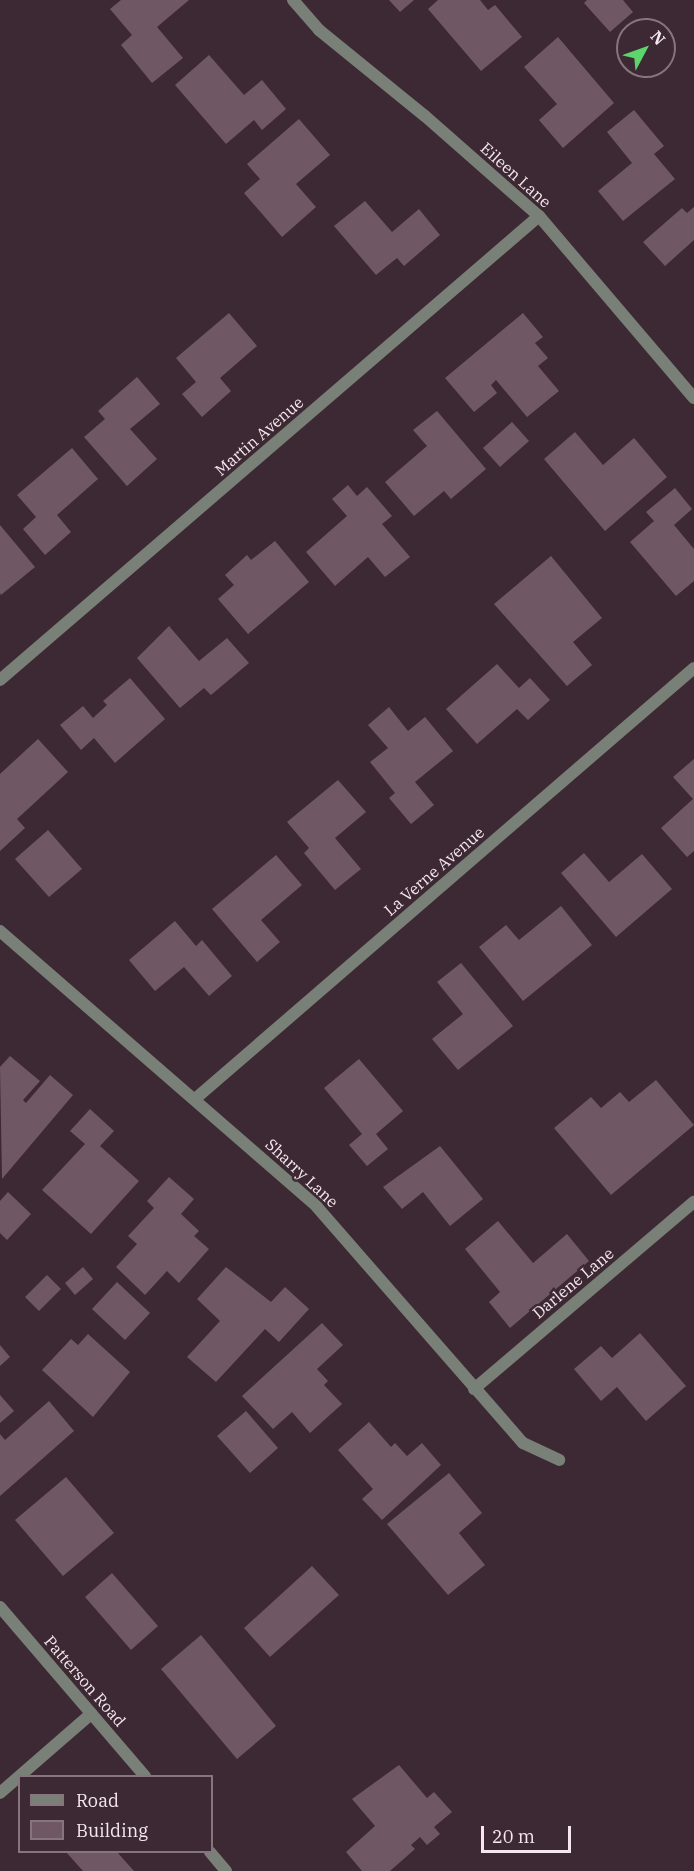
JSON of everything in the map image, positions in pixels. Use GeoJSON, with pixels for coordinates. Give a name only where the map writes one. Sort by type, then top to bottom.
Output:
{"type":"FeatureCollection","features":[{"type":"Feature","properties":{"kind":"street","name":"Eileen Lane"},"geometry":{"type":"LineString","coordinates":[[293,0],[319,30],[425,116],[539,216],[694,399]]}},
{"type":"Feature","properties":{"kind":"street","name":"Martin Avenue"},"geometry":{"type":"LineString","coordinates":[[0,680],[539,216]]}},
{"type":"Feature","properties":{"kind":"street","name":"La Verne Avenue"},"geometry":{"type":"LineString","coordinates":[[195,1099],[694,668]]}},
{"type":"Feature","properties":{"kind":"street","name":"Sharry Lane"},"geometry":{"type":"LineString","coordinates":[[0,931],[317,1207],[522,1443],[559,1460]]}},
{"type":"Feature","properties":{"kind":"street","name":"Darlene Lane"},"geometry":{"type":"LineString","coordinates":[[474,1389],[694,1202]]}},
{"type":"Feature","properties":{"kind":"street","name":"Patterson Road"},"geometry":{"type":"LineString","coordinates":[[0,1607],[144,1775]]}},
{"type":"Feature","properties":{"kind":"street"},"geometry":{"type":"LineString","coordinates":[[21,1775],[91,1714]]}},
{"type":"Feature","properties":{"kind":"street"},"geometry":{"type":"LineString","coordinates":[[0,1793],[18,1777]]}},
{"type":"Feature","properties":{"kind":"street"},"geometry":{"type":"LineString","coordinates":[[212,1853],[226,1871]]}},
{"type":"Feature","properties":{"kind":"building"},"geometry":{"type":"Polygon","coordinates":[[[121,0],[189,0],[157,27],[183,58],[152,83],[121,45],[132,35],[110,9],[121,0]]]}},
{"type":"Feature","properties":{"kind":"building"},"geometry":{"type":"Polygon","coordinates":[[[389,0],[414,0],[400,12],[389,0]]]}},
{"type":"Feature","properties":{"kind":"building"},"geometry":{"type":"Polygon","coordinates":[[[438,0],[480,0],[488,10],[495,5],[522,37],[481,71],[428,9],[438,0]]]}},
{"type":"Feature","properties":{"kind":"building"},"geometry":{"type":"Polygon","coordinates":[[[587,0],[623,0],[633,12],[626,18],[616,18],[616,27],[610,32],[584,3],[587,0]]]}},
{"type":"Feature","properties":{"kind":"building"},"geometry":{"type":"Polygon","coordinates":[[[558,37],[614,103],[563,148],[539,120],[557,104],[524,67],[558,37]]]}},
{"type":"Feature","properties":{"kind":"building"},"geometry":{"type":"Polygon","coordinates":[[[209,55],[244,95],[262,80],[286,109],[262,130],[254,120],[226,144],[175,85],[209,55]]]}},
{"type":"Feature","properties":{"kind":"building"},"geometry":{"type":"Polygon","coordinates":[[[634,110],[664,146],[654,154],[675,179],[623,221],[598,191],[632,163],[607,132],[634,110]]]}},
{"type":"Feature","properties":{"kind":"building"},"geometry":{"type":"Polygon","coordinates":[[[299,119],[330,155],[296,184],[316,207],[282,237],[244,193],[260,179],[247,164],[299,119]]]}},
{"type":"Feature","properties":{"kind":"building"},"geometry":{"type":"Polygon","coordinates":[[[365,201],[392,232],[419,209],[440,235],[404,266],[397,258],[376,275],[334,226],[365,201]]]}},
{"type":"Feature","properties":{"kind":"building"},"geometry":{"type":"Polygon","coordinates":[[[694,207],[694,240],[665,266],[643,242],[682,208],[687,213],[694,207]]]}},
{"type":"Feature","properties":{"kind":"building"},"geometry":{"type":"Polygon","coordinates":[[[229,313],[257,346],[220,378],[231,391],[202,417],[182,394],[196,382],[176,358],[229,313]]]}},
{"type":"Feature","properties":{"kind":"building"},"geometry":{"type":"Polygon","coordinates":[[[523,313],[543,337],[535,343],[548,358],[538,366],[559,391],[527,417],[496,380],[491,385],[497,393],[474,412],[445,378],[523,313]]]}},
{"type":"Feature","properties":{"kind":"building"},"geometry":{"type":"Polygon","coordinates":[[[137,377],[160,404],[130,429],[157,459],[127,486],[84,437],[105,419],[98,411],[137,377]]]}},
{"type":"Feature","properties":{"kind":"building"},"geometry":{"type":"Polygon","coordinates":[[[437,411],[486,469],[451,499],[444,491],[414,516],[385,482],[427,446],[413,430],[437,411]]]}},
{"type":"Feature","properties":{"kind":"building"},"geometry":{"type":"Polygon","coordinates":[[[512,422],[529,441],[500,467],[483,448],[512,422]]]}},
{"type":"Feature","properties":{"kind":"building"},"geometry":{"type":"Polygon","coordinates":[[[575,432],[603,465],[634,438],[667,477],[605,531],[544,459],[575,432]]]}},
{"type":"Feature","properties":{"kind":"building"},"geometry":{"type":"Polygon","coordinates":[[[72,448],[98,479],[57,515],[71,532],[45,555],[23,529],[36,517],[17,495],[72,448]]]}},
{"type":"Feature","properties":{"kind":"building"},"geometry":{"type":"Polygon","coordinates":[[[348,485],[357,496],[367,487],[392,516],[382,524],[410,557],[385,577],[368,557],[335,586],[306,552],[347,516],[332,499],[348,485]]]}},
{"type":"Feature","properties":{"kind":"building"},"geometry":{"type":"Polygon","coordinates":[[[675,488],[692,509],[674,525],[694,549],[694,581],[676,596],[630,542],[654,521],[646,512],[675,488]]]}},
{"type":"Feature","properties":{"kind":"building"},"geometry":{"type":"Polygon","coordinates":[[[0,525],[35,567],[1,595],[0,593],[0,525]]]}},
{"type":"Feature","properties":{"kind":"building"},"geometry":{"type":"Polygon","coordinates":[[[275,541],[309,582],[248,634],[218,599],[234,585],[225,575],[247,555],[251,560],[275,541]]]}},
{"type":"Feature","properties":{"kind":"building"},"geometry":{"type":"Polygon","coordinates":[[[551,556],[602,618],[573,642],[592,665],[567,686],[494,604],[551,556]]]}},
{"type":"Feature","properties":{"kind":"building"},"geometry":{"type":"Polygon","coordinates":[[[169,626],[199,661],[227,638],[249,663],[211,695],[204,688],[180,708],[137,658],[169,626]]]}},
{"type":"Feature","properties":{"kind":"building"},"geometry":{"type":"Polygon","coordinates":[[[497,664],[519,688],[530,678],[550,700],[528,720],[517,709],[477,744],[446,709],[497,664]]]}},
{"type":"Feature","properties":{"kind":"building"},"geometry":{"type":"Polygon","coordinates":[[[130,678],[165,719],[115,763],[94,738],[81,750],[60,725],[83,706],[93,718],[107,705],[103,701],[130,678]]]}},
{"type":"Feature","properties":{"kind":"building"},"geometry":{"type":"Polygon","coordinates":[[[389,707],[408,731],[425,717],[453,751],[415,782],[434,805],[411,824],[389,798],[395,793],[370,762],[388,748],[368,725],[389,707]]]}},
{"type":"Feature","properties":{"kind":"building"},"geometry":{"type":"Polygon","coordinates":[[[38,739],[68,772],[17,819],[25,828],[0,851],[0,774],[38,739]]]}},
{"type":"Feature","properties":{"kind":"building"},"geometry":{"type":"Polygon","coordinates":[[[694,759],[694,851],[687,857],[661,828],[693,799],[673,777],[694,759]]]}},
{"type":"Feature","properties":{"kind":"building"},"geometry":{"type":"Polygon","coordinates":[[[338,780],[366,812],[335,838],[361,869],[335,890],[304,853],[309,848],[287,822],[338,780]]]}},
{"type":"Feature","properties":{"kind":"building"},"geometry":{"type":"Polygon","coordinates":[[[48,830],[82,869],[49,897],[15,859],[48,830]]]}},
{"type":"Feature","properties":{"kind":"building"},"geometry":{"type":"Polygon","coordinates":[[[584,853],[609,882],[642,854],[672,889],[616,937],[561,873],[584,853]]]}},
{"type":"Feature","properties":{"kind":"building"},"geometry":{"type":"Polygon","coordinates":[[[276,855],[302,885],[261,920],[280,942],[257,962],[212,909],[276,855]]]}},
{"type":"Feature","properties":{"kind":"building"},"geometry":{"type":"Polygon","coordinates":[[[561,906],[592,945],[523,1001],[479,947],[506,925],[519,940],[561,906]]]}},
{"type":"Feature","properties":{"kind":"building"},"geometry":{"type":"Polygon","coordinates":[[[175,921],[196,946],[202,940],[232,976],[209,996],[184,967],[155,991],[129,960],[175,921]]]}},
{"type":"Feature","properties":{"kind":"building"},"geometry":{"type":"Polygon","coordinates":[[[461,963],[513,1026],[458,1070],[432,1039],[463,1014],[437,982],[461,963]]]}},
{"type":"Feature","properties":{"kind":"building"},"geometry":{"type":"Polygon","coordinates":[[[10,1056],[40,1081],[23,1100],[26,1103],[50,1075],[73,1095],[2,1179],[0,1067],[10,1056]]]}},
{"type":"Feature","properties":{"kind":"building"},"geometry":{"type":"Polygon","coordinates":[[[359,1059],[403,1111],[376,1134],[388,1149],[367,1166],[349,1145],[362,1134],[324,1088],[359,1059]]]}},
{"type":"Feature","properties":{"kind":"building"},"geometry":{"type":"Polygon","coordinates":[[[656,1080],[694,1125],[611,1195],[554,1128],[591,1097],[601,1108],[620,1092],[629,1102],[656,1080]]]}},
{"type":"Feature","properties":{"kind":"building"},"geometry":{"type":"Polygon","coordinates":[[[90,1109],[114,1131],[100,1146],[139,1181],[91,1234],[42,1190],[85,1144],[70,1131],[90,1109]]]}},
{"type":"Feature","properties":{"kind":"building"},"geometry":{"type":"Polygon","coordinates":[[[440,1146],[483,1199],[450,1226],[423,1192],[402,1209],[383,1187],[440,1146]]]}},
{"type":"Feature","properties":{"kind":"building"},"geometry":{"type":"Polygon","coordinates":[[[169,1177],[194,1199],[181,1214],[199,1231],[194,1236],[209,1249],[179,1283],[167,1271],[145,1295],[116,1267],[137,1244],[128,1236],[154,1208],[147,1201],[169,1177]]]}},
{"type":"Feature","properties":{"kind":"building"},"geometry":{"type":"Polygon","coordinates":[[[8,1192],[31,1214],[7,1240],[0,1233],[0,1201],[8,1192]]]}},
{"type":"Feature","properties":{"kind":"building"},"geometry":{"type":"Polygon","coordinates":[[[498,1221],[533,1263],[567,1234],[589,1261],[510,1328],[489,1302],[500,1292],[465,1249],[498,1221]]]}},
{"type":"Feature","properties":{"kind":"building"},"geometry":{"type":"Polygon","coordinates":[[[83,1267],[93,1279],[75,1295],[65,1283],[83,1267]]]}},
{"type":"Feature","properties":{"kind":"building"},"geometry":{"type":"Polygon","coordinates":[[[226,1267],[271,1302],[285,1287],[309,1309],[279,1342],[265,1329],[216,1382],[187,1357],[220,1321],[197,1299],[226,1267]]]}},
{"type":"Feature","properties":{"kind":"building"},"geometry":{"type":"Polygon","coordinates":[[[47,1275],[61,1289],[39,1311],[25,1297],[47,1275]]]}},
{"type":"Feature","properties":{"kind":"building"},"geometry":{"type":"Polygon","coordinates":[[[117,1282],[150,1313],[125,1340],[92,1309],[117,1282]]]}},
{"type":"Feature","properties":{"kind":"building"},"geometry":{"type":"Polygon","coordinates":[[[322,1323],[343,1345],[317,1369],[328,1381],[324,1385],[342,1404],[310,1433],[292,1412],[273,1429],[242,1396],[322,1323]]]}},
{"type":"Feature","properties":{"kind":"building"},"geometry":{"type":"Polygon","coordinates":[[[640,1333],[686,1386],[646,1421],[617,1387],[601,1401],[574,1369],[601,1346],[612,1358],[640,1333]]]}},
{"type":"Feature","properties":{"kind":"building"},"geometry":{"type":"Polygon","coordinates":[[[88,1334],[130,1372],[93,1417],[42,1370],[71,1339],[78,1345],[88,1334]]]}},
{"type":"Feature","properties":{"kind":"building"},"geometry":{"type":"Polygon","coordinates":[[[0,1345],[10,1357],[0,1366],[0,1345]]]}},
{"type":"Feature","properties":{"kind":"building"},"geometry":{"type":"Polygon","coordinates":[[[0,1395],[14,1411],[0,1423],[0,1395]]]}},
{"type":"Feature","properties":{"kind":"building"},"geometry":{"type":"Polygon","coordinates":[[[49,1401],[74,1431],[0,1496],[0,1434],[5,1440],[49,1401]]]}},
{"type":"Feature","properties":{"kind":"building"},"geometry":{"type":"Polygon","coordinates":[[[246,1411],[278,1448],[250,1473],[217,1436],[246,1411]]]}},
{"type":"Feature","properties":{"kind":"building"},"geometry":{"type":"Polygon","coordinates":[[[369,1422],[391,1447],[395,1443],[407,1456],[422,1443],[441,1465],[382,1520],[362,1499],[373,1489],[338,1450],[369,1422]]]}},
{"type":"Feature","properties":{"kind":"building"},"geometry":{"type":"Polygon","coordinates":[[[449,1473],[482,1513],[459,1533],[485,1565],[448,1595],[387,1524],[449,1473]]]}},
{"type":"Feature","properties":{"kind":"building"},"geometry":{"type":"Polygon","coordinates":[[[66,1477],[114,1533],[63,1576],[15,1520],[66,1477]]]}},
{"type":"Feature","properties":{"kind":"building"},"geometry":{"type":"Polygon","coordinates":[[[312,1566],[339,1595],[270,1657],[244,1628],[312,1566]]]}},
{"type":"Feature","properties":{"kind":"building"},"geometry":{"type":"Polygon","coordinates":[[[112,1573],[158,1626],[131,1650],[85,1597],[112,1573]]]}},
{"type":"Feature","properties":{"kind":"building"},"geometry":{"type":"Polygon","coordinates":[[[201,1635],[276,1726],[237,1759],[161,1669],[201,1635]]]}},
{"type":"Feature","properties":{"kind":"building"},"geometry":{"type":"Polygon","coordinates":[[[399,1765],[427,1798],[434,1792],[452,1812],[434,1827],[440,1834],[427,1845],[420,1837],[411,1845],[415,1849],[390,1871],[362,1871],[346,1852],[375,1826],[352,1799],[399,1765]]]}},
{"type":"Feature","properties":{"kind":"building"},"geometry":{"type":"Polygon","coordinates":[[[67,1853],[118,1853],[134,1871],[83,1871],[67,1853]]]}}]}
